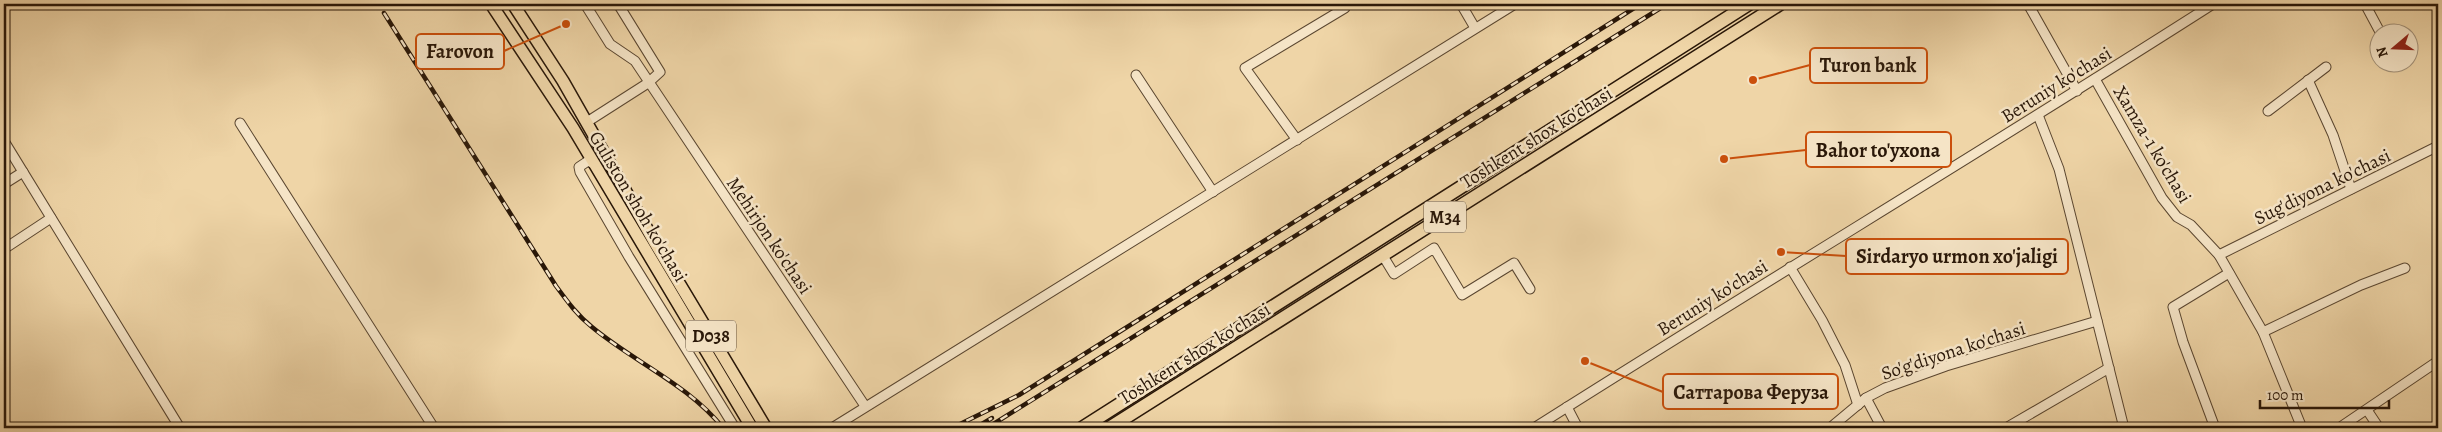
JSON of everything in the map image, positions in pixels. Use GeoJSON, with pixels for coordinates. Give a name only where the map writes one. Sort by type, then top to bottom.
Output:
{"type":"FeatureCollection","features":[{"type":"Feature","properties":{"kind":"highway","name":"Toshkent shox ko'chasi"},"geometry":{"type":"LineString","coordinates":[[1082,428],[1749,4]]}},
{"type":"Feature","properties":{"kind":"highway","name":"Toshkent shox ko'chasi"},"geometry":{"type":"LineString","coordinates":[[1109,428],[1780,4]]}},
{"type":"Feature","properties":{"kind":"highway"},"geometry":{"type":"LineString","coordinates":[[1120,403],[1128,416]]}},
{"type":"Feature","properties":{"kind":"main road","name":"Guliston shoh ko'chasi"},"geometry":{"type":"LineString","coordinates":[[491,4],[594,164],[650,246],[766,428]]}},
{"type":"Feature","properties":{"kind":"main road","name":"Guliston shoh ko'chasi"},"geometry":{"type":"LineString","coordinates":[[513,4],[587,122],[650,246],[752,428]]}},
{"type":"Feature","properties":{"kind":"street","name":"Mehirjon ko'chasi"},"geometry":{"type":"LineString","coordinates":[[585,4],[610,44],[635,61],[865,406]]}},
{"type":"Feature","properties":{"kind":"street"},"geometry":{"type":"LineString","coordinates":[[587,122],[648,83],[660,72],[618,4]]}},
{"type":"Feature","properties":{"kind":"street"},"geometry":{"type":"LineString","coordinates":[[1461,4],[1475,28]]}},
{"type":"Feature","properties":{"kind":"street"},"geometry":{"type":"LineString","coordinates":[[832,428],[865,406],[905,385],[1515,4]]}},
{"type":"Feature","properties":{"kind":"street"},"geometry":{"type":"LineString","coordinates":[[2028,4],[2077,90]]}},
{"type":"Feature","properties":{"kind":"street","name":"Beruniy ko'chasi"},"geometry":{"type":"LineString","coordinates":[[1534,428],[1790,267],[2038,115],[2212,4]]}},
{"type":"Feature","properties":{"kind":"street"},"geometry":{"type":"LineString","coordinates":[[2365,4],[2375,22]]}},
{"type":"Feature","properties":{"kind":"street"},"geometry":{"type":"LineString","coordinates":[[1297,140],[1245,68],[1345,8]]}},
{"type":"Feature","properties":{"kind":"street"},"geometry":{"type":"LineString","coordinates":[[2268,111],[2326,66]]}},
{"type":"Feature","properties":{"kind":"street"},"geometry":{"type":"LineString","coordinates":[[1136,76],[1213,192]]}},
{"type":"Feature","properties":{"kind":"street","name":"Xamza-1 ko'chasi"},"geometry":{"type":"LineString","coordinates":[[2095,79],[2162,198],[2177,217],[2191,225],[2220,255],[2228,273],[2263,332],[2302,428]]}},
{"type":"Feature","properties":{"kind":"street"},"geometry":{"type":"LineString","coordinates":[[2308,80],[2333,135],[2351,189]]}},
{"type":"Feature","properties":{"kind":"street"},"geometry":{"type":"LineString","coordinates":[[2038,115],[2058,169],[2124,428]]}},
{"type":"Feature","properties":{"kind":"street"},"geometry":{"type":"LineString","coordinates":[[240,123],[434,428]]}},
{"type":"Feature","properties":{"kind":"street"},"geometry":{"type":"LineString","coordinates":[[4,141],[180,428]]}},
{"type":"Feature","properties":{"kind":"street","name":"Sug'diyona ko'chasi"},"geometry":{"type":"LineString","coordinates":[[2220,255],[2438,146]]}},
{"type":"Feature","properties":{"kind":"street"},"geometry":{"type":"LineString","coordinates":[[594,164],[588,161],[582,163],[580,172],[629,257],[735,428]]}},
{"type":"Feature","properties":{"kind":"street"},"geometry":{"type":"LineString","coordinates":[[4,184],[23,172]]}},
{"type":"Feature","properties":{"kind":"street"},"geometry":{"type":"LineString","coordinates":[[4,249],[51,218]]}},
{"type":"Feature","properties":{"kind":"street"},"geometry":{"type":"LineString","coordinates":[[1383,256],[1394,274],[1434,248],[1462,295],[1514,263],[1530,289]]}},
{"type":"Feature","properties":{"kind":"street"},"geometry":{"type":"LineString","coordinates":[[1790,267],[1822,320],[1845,365],[1858,405]]}},
{"type":"Feature","properties":{"kind":"street"},"geometry":{"type":"LineString","coordinates":[[2263,332],[2361,285],[2405,268]]}},
{"type":"Feature","properties":{"kind":"street"},"geometry":{"type":"LineString","coordinates":[[2216,428],[2183,342],[2173,307],[2228,273]]}},
{"type":"Feature","properties":{"kind":"street","name":"So'g'diyona ko'chasi"},"geometry":{"type":"LineString","coordinates":[[1830,428],[1840,422],[1866,398],[1885,388],[1946,366],[2097,321]]}},
{"type":"Feature","properties":{"kind":"street"},"geometry":{"type":"LineString","coordinates":[[2340,428],[2438,361]]}},
{"type":"Feature","properties":{"kind":"street"},"geometry":{"type":"LineString","coordinates":[[2006,428],[2109,368]]}},
{"type":"Feature","properties":{"kind":"street"},"geometry":{"type":"LineString","coordinates":[[1866,398],[1882,428]]}},
{"type":"Feature","properties":{"kind":"street"},"geometry":{"type":"LineString","coordinates":[[1567,407],[1578,428]]}},
{"type":"Feature","properties":{"kind":"street"},"geometry":{"type":"LineString","coordinates":[[2367,410],[2379,428]]}},
{"type":"Feature","properties":{"kind":"railway"},"geometry":{"type":"LineString","coordinates":[[987,428],[1667,4]]}},
{"type":"Feature","properties":{"kind":"railway"},"geometry":{"type":"LineString","coordinates":[[952,428],[1019,395],[1639,5]]}},
{"type":"Feature","properties":{"kind":"railway"},"geometry":{"type":"LineString","coordinates":[[384,13],[556,286],[573,308],[608,340],[678,386],[723,428]]}},
{"type":"Feature","properties":{"kind":"railway"},"geometry":{"type":"LineString","coordinates":[[975,428],[992,418]]}},
{"type":"Feature","properties":{"kind":"place","name":"Farovon"},"geometry":{"type":"Point","coordinates":[566,24]}},
{"type":"Feature","properties":{"kind":"place","name":"Turon bank"},"geometry":{"type":"Point","coordinates":[1753,80]}},
{"type":"Feature","properties":{"kind":"place","name":"Bahor to'yxona"},"geometry":{"type":"Point","coordinates":[1724,159]}},
{"type":"Feature","properties":{"kind":"place","name":"Sirdaryo urmon xo'jaligi"},"geometry":{"type":"Point","coordinates":[1781,252]}},
{"type":"Feature","properties":{"kind":"place","name":"Саттарова Феруза"},"geometry":{"type":"Point","coordinates":[1585,361]}}]}
